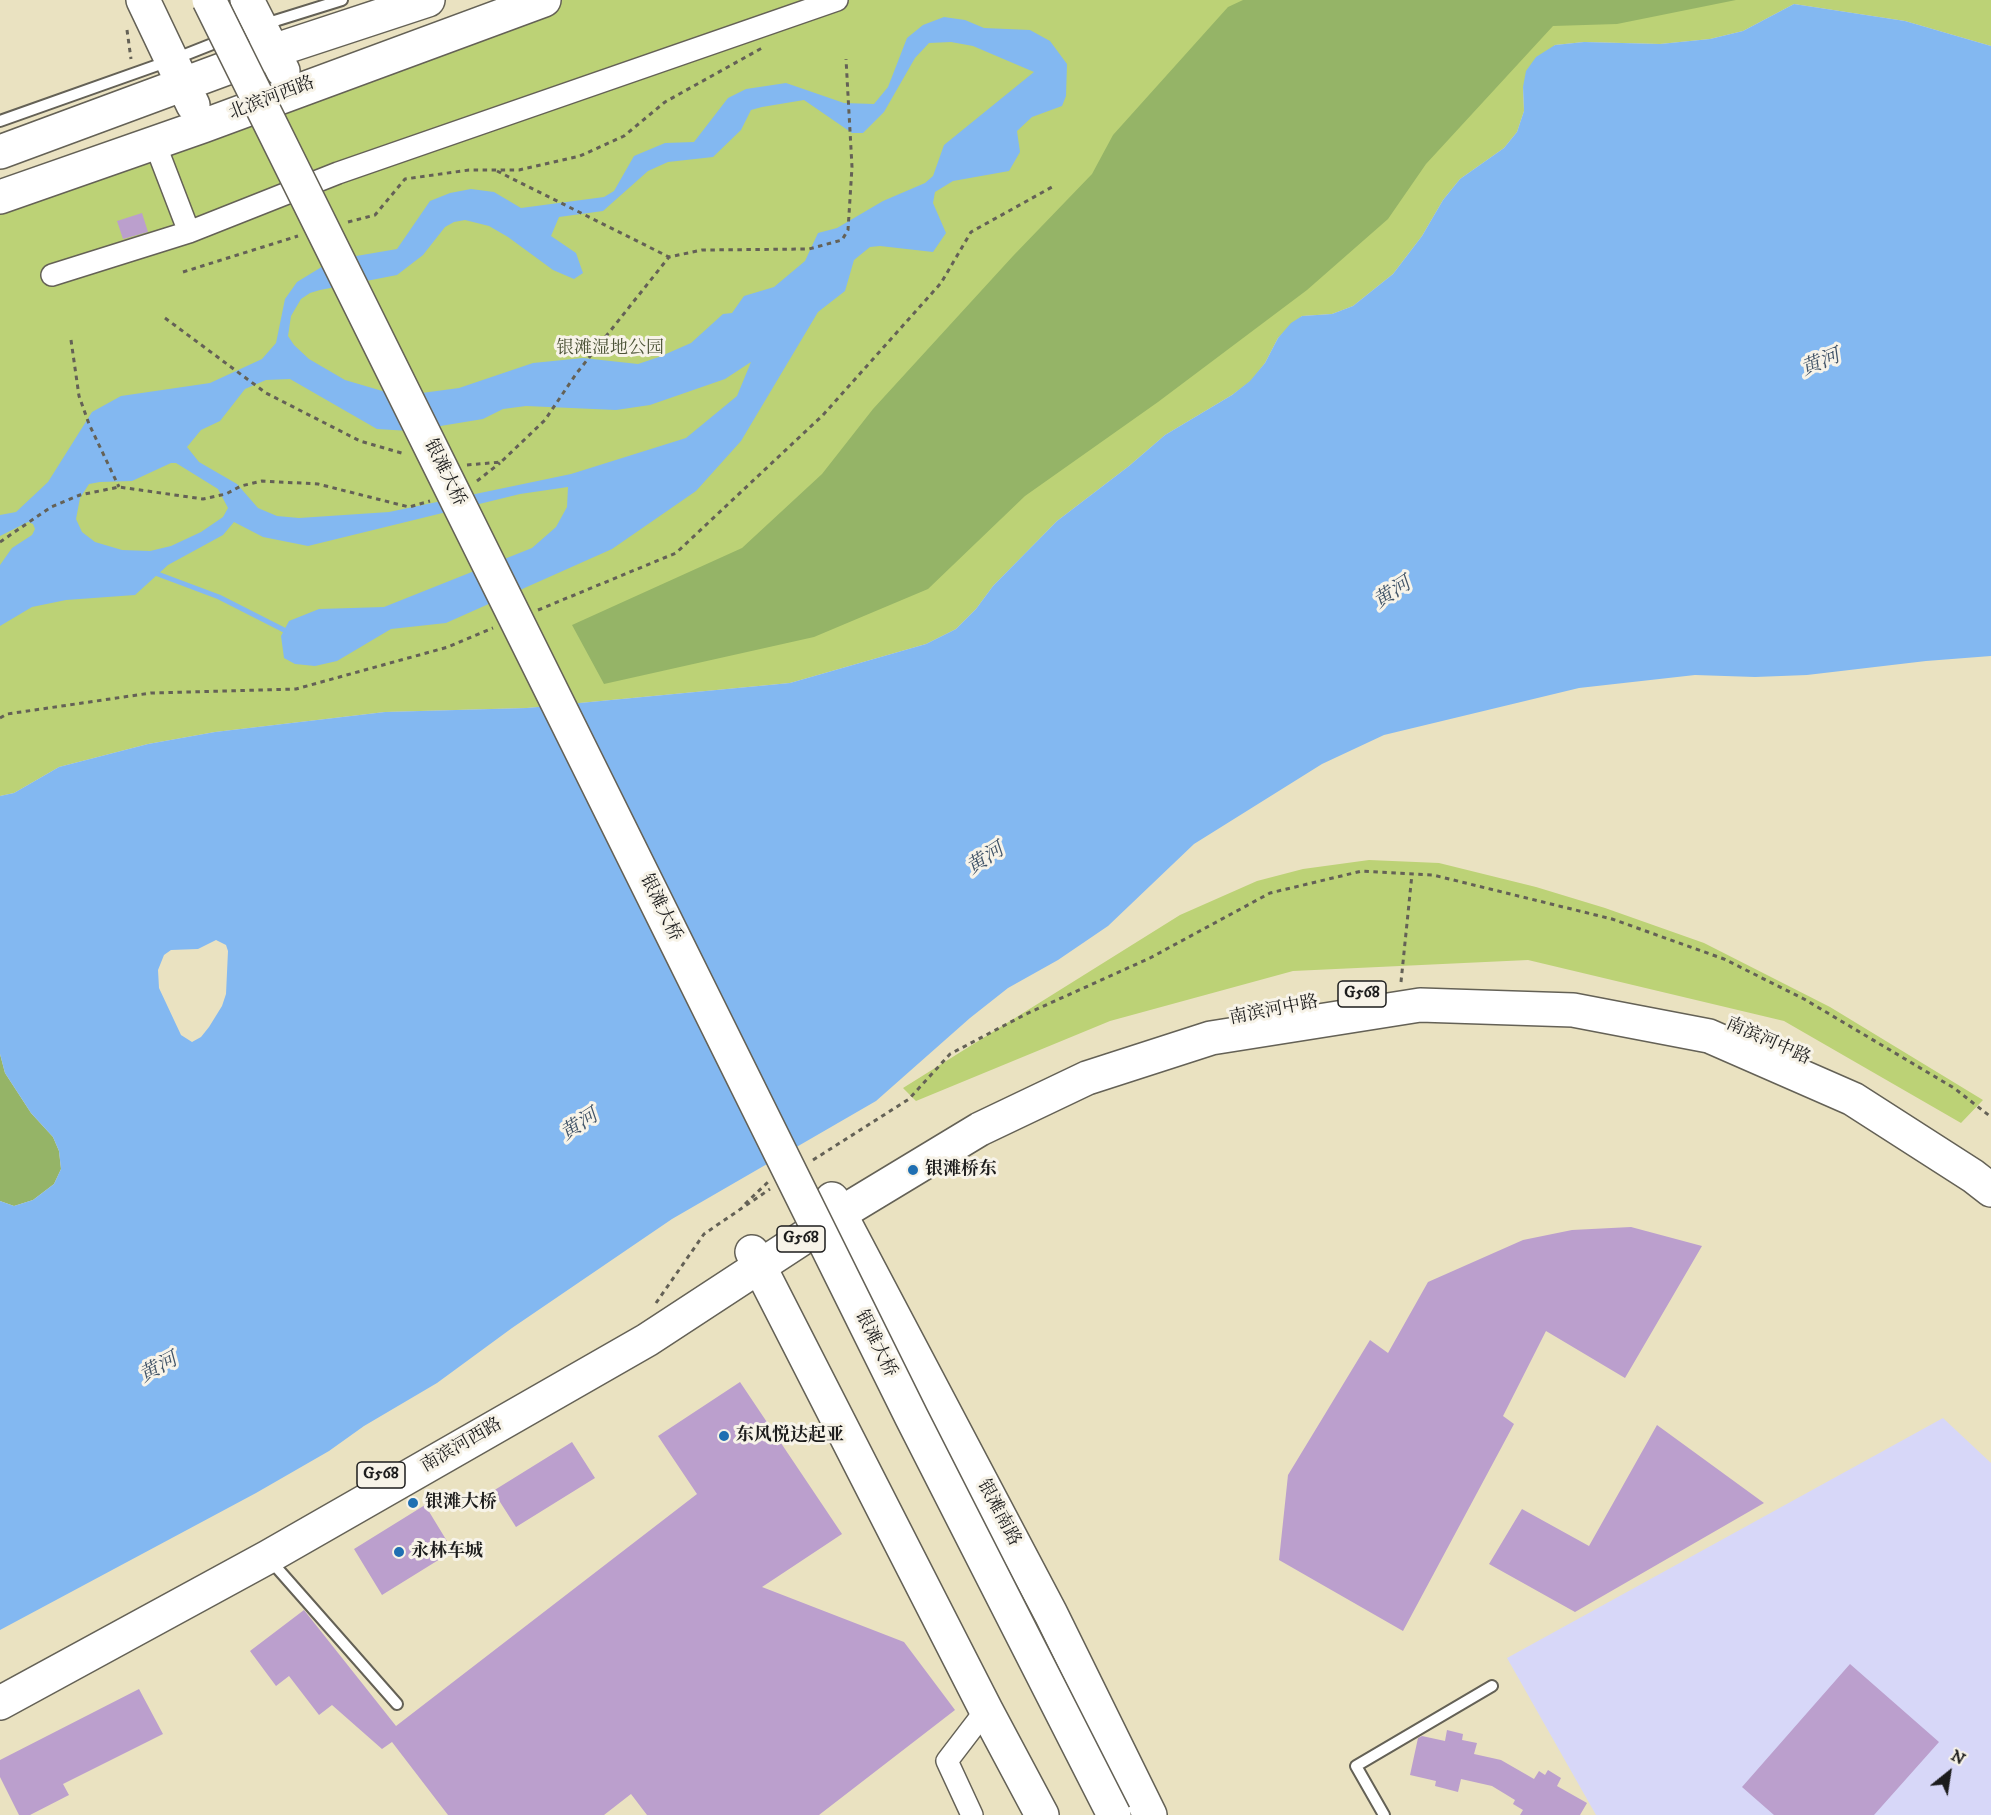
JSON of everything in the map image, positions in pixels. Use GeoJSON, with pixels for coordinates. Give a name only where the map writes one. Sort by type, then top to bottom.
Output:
{"type":"FeatureCollection","features":[{"type":"Feature","properties":{"kind":"main road"},"geometry":{"type":"LineString","coordinates":[[143,0],[203,126]]}},
{"type":"Feature","properties":{"kind":"main road","name":"银滩大桥"},"geometry":{"type":"LineString","coordinates":[[189,0],[891,1416],[1093,1815]]}},
{"type":"Feature","properties":{"kind":"main road","name":"银滩大桥"},"geometry":{"type":"LineString","coordinates":[[209,0],[907,1408],[1114,1815]]}},
{"type":"Feature","properties":{"kind":"main road"},"geometry":{"type":"LineString","coordinates":[[0,152],[178,73],[254,28],[428,0]]}},
{"type":"Feature","properties":{"kind":"main road","name":"北滨河西路"},"geometry":{"type":"LineString","coordinates":[[0,197],[154,141],[203,126],[544,0]]}},
{"type":"Feature","properties":{"kind":"main road"},"geometry":{"type":"LineString","coordinates":[[254,28],[293,91]]}},
{"type":"Feature","properties":{"kind":"main road","name":"南滨河中路"},"geometry":{"type":"LineString","coordinates":[[756,1259],[972,1113],[1089,1054],[1208,1023],[1421,985],[1573,993],[1719,1020],[1864,1084],[1991,1169]]}},
{"type":"Feature","properties":{"kind":"main road","name":"南滨河中路"},"geometry":{"type":"LineString","coordinates":[[837,1206],[980,1129],[1087,1078],[1211,1038],[1420,1005],[1573,1010],[1709,1036],[1853,1099],[1991,1190]]}},
{"type":"Feature","properties":{"kind":"main road","name":"银滩南路"},"geometry":{"type":"LineString","coordinates":[[837,1206],[1051,1614],[1149,1815]]}},
{"type":"Feature","properties":{"kind":"main road"},"geometry":{"type":"LineString","coordinates":[[756,1259],[1042,1815]]}},
{"type":"Feature","properties":{"kind":"main road","name":"南滨河西路"},"geometry":{"type":"LineString","coordinates":[[0,1702],[263,1551],[756,1259]]}},
{"type":"Feature","properties":{"kind":"main road","name":"南滨河西路"},"geometry":{"type":"LineString","coordinates":[[0,1683],[263,1551]]}},
{"type":"Feature","properties":{"kind":"street"},"geometry":{"type":"LineString","coordinates":[[52,275],[189,232],[338,173],[837,0]]}},
{"type":"Feature","properties":{"kind":"street"},"geometry":{"type":"LineString","coordinates":[[154,141],[189,232]]}},
{"type":"Feature","properties":{"kind":"street"},"geometry":{"type":"LineString","coordinates":[[972,1815],[947,1761],[986,1710]]}},
{"type":"Feature","properties":{"kind":"lane"},"geometry":{"type":"LineString","coordinates":[[254,28],[342,0]]}},
{"type":"Feature","properties":{"kind":"lane"},"geometry":{"type":"LineString","coordinates":[[0,121],[178,73]]}},
{"type":"Feature","properties":{"kind":"lane"},"geometry":{"type":"LineString","coordinates":[[263,1551],[397,1704]]}},
{"type":"Feature","properties":{"kind":"lane"},"geometry":{"type":"LineString","coordinates":[[1384,1815],[1356,1766],[1492,1686]]}},
{"type":"Feature","properties":{"kind":"path"},"geometry":{"type":"LineString","coordinates":[[340,224],[375,215],[405,179],[470,170],[519,170],[580,156],[624,136],[665,102],[768,45]]}},
{"type":"Feature","properties":{"kind":"path"},"geometry":{"type":"LineString","coordinates":[[495,170],[669,257],[702,250],[809,249],[842,240],[848,230],[852,167],[846,58]]}},
{"type":"Feature","properties":{"kind":"path"},"geometry":{"type":"LineString","coordinates":[[535,611],[676,553],[823,415],[941,283],[971,232],[1052,187]]}},
{"type":"Feature","properties":{"kind":"path"},"geometry":{"type":"LineString","coordinates":[[183,272],[306,234]]}},
{"type":"Feature","properties":{"kind":"path"},"geometry":{"type":"LineString","coordinates":[[473,484],[501,462],[545,420],[576,374],[669,257]]}},
{"type":"Feature","properties":{"kind":"path"},"geometry":{"type":"LineString","coordinates":[[165,318],[266,393],[360,441],[416,458]]}},
{"type":"Feature","properties":{"kind":"path"},"geometry":{"type":"LineString","coordinates":[[72,340],[79,396],[89,424],[119,487]]}},
{"type":"Feature","properties":{"kind":"path"},"geometry":{"type":"LineString","coordinates":[[459,466],[501,462]]}},
{"type":"Feature","properties":{"kind":"path"},"geometry":{"type":"LineString","coordinates":[[0,542],[51,507],[80,495],[119,487],[203,499],[226,494],[240,486],[262,481],[318,484],[409,507],[431,500]]}},
{"type":"Feature","properties":{"kind":"path"},"geometry":{"type":"LineString","coordinates":[[0,717],[7,714],[152,693],[296,689],[448,647],[503,624]]}},
{"type":"Feature","properties":{"kind":"path"},"geometry":{"type":"LineString","coordinates":[[1400,987],[1412,874]]}},
{"type":"Feature","properties":{"kind":"path"},"geometry":{"type":"LineString","coordinates":[[737,1211],[773,1177]]}},
{"type":"Feature","properties":{"kind":"shaded area"},"geometry":{"type":"Polygon","coordinates":[[[1943,1418],[1991,1463],[1991,1815],[1596,1815],[1507,1658],[1943,1418]]]}},
{"type":"Feature","properties":{"kind":"green space","name":"银滩湿地公园"},"geometry":{"type":"Polygon","coordinates":[[[544,0],[1991,0],[1991,46],[1905,21],[1794,4],[1743,31],[1710,39],[1660,44],[1584,42],[1555,45],[1523,87],[1524,111],[1517,132],[1504,148],[1460,179],[1393,274],[1353,306],[1332,314],[1302,316],[1278,338],[1265,363],[1251,381],[1165,435],[1129,466],[1057,521],[993,586],[976,609],[956,629],[926,644],[790,683],[527,708],[385,712],[215,732],[148,744],[59,767],[14,793],[0,796],[0,197],[544,0]]]}},
{"type":"Feature","properties":{"kind":"green space"},"geometry":{"type":"Polygon","coordinates":[[[1243,0],[1736,0],[1617,24],[1553,26],[1426,164],[1388,219],[1307,290],[1158,402],[1025,496],[928,589],[814,637],[604,684],[572,625],[742,548],[822,474],[873,409],[1013,256],[1092,174],[1113,135],[1228,7],[1243,0]]]}},
{"type":"Feature","properties":{"kind":"green space"},"geometry":{"type":"Polygon","coordinates":[[[1369,860],[1439,863],[1536,887],[1605,908],[1704,943],[1830,1007],[1983,1100],[1961,1123],[1784,1021],[1528,960],[1293,971],[1110,1021],[916,1101],[903,1088],[1180,915],[1257,881],[1303,869],[1369,860]]]}},
{"type":"Feature","properties":{"kind":"green space"},"geometry":{"type":"Polygon","coordinates":[[[0,1054],[5,1073],[31,1113],[53,1137],[59,1151],[61,1169],[54,1184],[33,1200],[14,1206],[0,1201],[0,1054]]]}},
{"type":"Feature","properties":{"kind":"water","name":"黄河"},"geometry":{"type":"Polygon","coordinates":[[[1794,4],[1905,21],[1991,46],[1991,656],[1807,675],[1755,677],[1695,675],[1579,688],[1384,735],[1322,764],[1194,844],[1108,926],[1058,960],[1008,988],[970,1018],[876,1101],[672,1219],[512,1328],[437,1383],[364,1426],[329,1451],[256,1493],[0,1630],[0,1201],[14,1206],[33,1200],[54,1184],[61,1169],[59,1151],[53,1137],[31,1113],[5,1073],[0,1054],[0,796],[14,793],[59,767],[148,744],[215,732],[385,712],[527,708],[790,683],[926,644],[956,629],[976,609],[993,586],[1057,521],[1129,466],[1165,435],[1232,395],[1250,381],[1265,363],[1278,338],[1291,323],[1302,316],[1332,314],[1353,306],[1393,274],[1460,179],[1504,148],[1517,132],[1524,111],[1523,87],[1526,71],[1536,57],[1555,45],[1584,42],[1660,44],[1710,39],[1743,31],[1794,4]],[[216,940],[198,949],[171,950],[164,955],[158,970],[159,988],[181,1035],[192,1042],[201,1037],[222,1006],[226,994],[228,951],[226,945],[216,940]]]}},
{"type":"Feature","properties":{"kind":"water"},"geometry":{"type":"Polygon","coordinates":[[[944,17],[965,20],[984,28],[1030,30],[1050,41],[1067,64],[1066,96],[1062,106],[1032,117],[1017,131],[1020,152],[1009,171],[953,181],[935,192],[933,203],[946,233],[933,252],[870,247],[854,260],[845,291],[818,312],[741,441],[696,491],[612,549],[446,623],[391,629],[337,661],[315,666],[295,664],[284,658],[281,636],[289,621],[319,609],[384,607],[532,548],[556,527],[567,507],[568,487],[520,494],[308,546],[263,537],[234,522],[223,535],[168,565],[135,595],[66,600],[32,607],[0,626],[0,565],[12,548],[32,535],[35,529],[33,524],[28,522],[0,536],[0,515],[16,512],[48,482],[92,412],[121,396],[210,383],[262,359],[276,343],[285,299],[297,282],[333,260],[397,249],[430,201],[450,193],[471,189],[494,192],[521,208],[604,197],[614,191],[634,156],[665,143],[694,142],[728,98],[746,89],[786,83],[844,103],[874,104],[888,87],[907,38],[923,25],[944,17]],[[951,42],[929,43],[915,58],[884,112],[863,133],[852,133],[804,100],[751,110],[741,130],[713,157],[668,162],[648,171],[603,211],[559,217],[551,236],[576,253],[583,273],[574,279],[553,270],[489,226],[465,220],[454,222],[445,227],[423,255],[397,275],[320,290],[301,299],[291,316],[288,336],[309,359],[345,380],[396,395],[459,388],[533,363],[583,358],[638,364],[691,343],[723,314],[732,313],[744,296],[774,287],[805,261],[818,233],[837,228],[883,201],[925,183],[933,176],[944,145],[1034,72],[973,46],[951,42]],[[751,362],[725,379],[650,405],[616,410],[526,406],[503,409],[483,419],[410,431],[377,429],[290,379],[266,380],[245,389],[220,421],[201,430],[187,447],[199,462],[237,484],[258,508],[277,516],[299,518],[389,512],[571,474],[686,438],[737,396],[751,362]],[[171,463],[132,481],[89,484],[80,498],[76,519],[82,532],[95,542],[122,550],[150,551],[171,546],[201,532],[223,517],[228,508],[218,489],[176,463],[171,463]]]}},
{"type":"Feature","properties":{"kind":"building"},"geometry":{"type":"Polygon","coordinates":[[[142,213],[148,232],[123,239],[117,221],[142,213]]]}},
{"type":"Feature","properties":{"kind":"building"},"geometry":{"type":"Polygon","coordinates":[[[1631,1227],[1702,1246],[1625,1378],[1546,1331],[1503,1416],[1514,1424],[1403,1631],[1279,1560],[1288,1475],[1370,1340],[1388,1353],[1428,1282],[1523,1240],[1572,1230],[1631,1227]]]}},
{"type":"Feature","properties":{"kind":"building"},"geometry":{"type":"Polygon","coordinates":[[[740,1382],[842,1534],[762,1587],[904,1642],[955,1710],[819,1815],[647,1815],[631,1794],[604,1815],[448,1815],[392,1742],[382,1749],[332,1705],[319,1715],[289,1676],[276,1686],[250,1651],[304,1610],[396,1726],[697,1494],[658,1436],[740,1382]]]}},
{"type":"Feature","properties":{"kind":"building"},"geometry":{"type":"Polygon","coordinates":[[[1657,1425],[1764,1503],[1575,1612],[1489,1564],[1522,1509],[1589,1546],[1657,1425]]]}},
{"type":"Feature","properties":{"kind":"building"},"geometry":{"type":"Polygon","coordinates":[[[572,1442],[595,1478],[516,1527],[493,1491],[572,1442]]]}},
{"type":"Feature","properties":{"kind":"building"},"geometry":{"type":"Polygon","coordinates":[[[425,1505],[453,1551],[382,1595],[354,1549],[425,1505]]]}},
{"type":"Feature","properties":{"kind":"building"},"geometry":{"type":"Polygon","coordinates":[[[1850,1664],[1939,1742],[1874,1815],[1774,1815],[1742,1787],[1850,1664]]]}},
{"type":"Feature","properties":{"kind":"building"},"geometry":{"type":"Polygon","coordinates":[[[139,1689],[163,1734],[63,1784],[69,1795],[30,1815],[19,1815],[0,1777],[0,1760],[139,1689]]]}},
{"type":"Feature","properties":{"kind":"building"},"geometry":{"type":"Polygon","coordinates":[[[1447,1730],[1463,1734],[1462,1740],[1477,1743],[1474,1754],[1501,1760],[1534,1779],[1539,1771],[1545,1775],[1548,1770],[1561,1778],[1557,1786],[1587,1803],[1580,1815],[1520,1815],[1523,1810],[1513,1804],[1515,1800],[1492,1786],[1461,1779],[1458,1792],[1435,1786],[1436,1781],[1410,1775],[1418,1738],[1422,1736],[1445,1741],[1447,1730]]]}},
{"type":"Feature","properties":{"kind":"waterway"},"geometry":{"type":"LineString","coordinates":[[155,573],[219,597],[284,630]]}},
{"type":"Feature","properties":{"kind":"place","name":"银滩桥东"},"geometry":{"type":"Point","coordinates":[913,1170]}},
{"type":"Feature","properties":{"kind":"place","name":"东风悦达起亚"},"geometry":{"type":"Point","coordinates":[724,1436]}},
{"type":"Feature","properties":{"kind":"place","name":"银滩大桥"},"geometry":{"type":"Point","coordinates":[413,1503]}},
{"type":"Feature","properties":{"kind":"place","name":"永林车城"},"geometry":{"type":"Point","coordinates":[399,1552]}}]}
